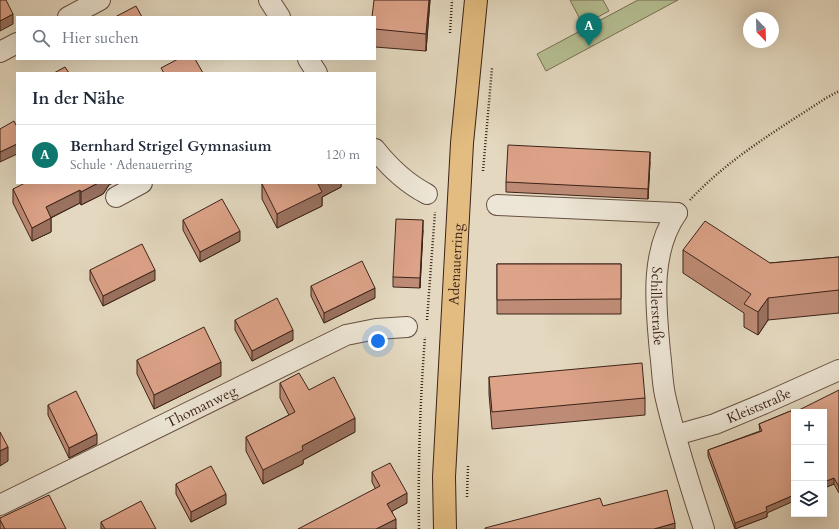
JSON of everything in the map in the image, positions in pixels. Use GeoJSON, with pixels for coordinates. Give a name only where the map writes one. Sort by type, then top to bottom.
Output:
{"type":"FeatureCollection","features":[{"type":"Feature","properties":{"kind":"main road","name":"Adenauerring"},"geometry":{"type":"LineString","coordinates":[[445,529],[444,477],[462,151],[476,0]]}},
{"type":"Feature","properties":{"kind":"street"},"geometry":{"type":"LineString","coordinates":[[70,16],[100,0]]}},
{"type":"Feature","properties":{"kind":"street"},"geometry":{"type":"LineString","coordinates":[[269,0],[279,16]]}},
{"type":"Feature","properties":{"kind":"street"},"geometry":{"type":"LineString","coordinates":[[0,52],[16,44]]}},
{"type":"Feature","properties":{"kind":"street"},"geometry":{"type":"LineString","coordinates":[[309,60],[316,72]]}},
{"type":"Feature","properties":{"kind":"street"},"geometry":{"type":"LineString","coordinates":[[376,150],[399,176],[432,201]]}},
{"type":"Feature","properties":{"kind":"street"},"geometry":{"type":"LineString","coordinates":[[116,197],[140,184]]}},
{"type":"Feature","properties":{"kind":"street"},"geometry":{"type":"LineString","coordinates":[[497,205],[677,213]]}},
{"type":"Feature","properties":{"kind":"street","name":"Schillerstraße"},"geometry":{"type":"LineString","coordinates":[[677,213],[670,224],[660,254],[657,281],[658,322],[665,393],[704,529]]}},
{"type":"Feature","properties":{"kind":"street","name":"Thomanweg"},"geometry":{"type":"LineString","coordinates":[[0,506],[346,335],[376,328],[420,329]]}},
{"type":"Feature","properties":{"kind":"street","name":"Kleiststraße"},"geometry":{"type":"LineString","coordinates":[[676,435],[716,424],[839,370]]}},
{"type":"Feature","properties":{"kind":"path"},"geometry":{"type":"LineString","coordinates":[[449,39],[452,0]]}},
{"type":"Feature","properties":{"kind":"path"},"geometry":{"type":"LineString","coordinates":[[677,213],[700,189],[737,157],[839,91]]}},
{"type":"Feature","properties":{"kind":"path"},"geometry":{"type":"LineString","coordinates":[[419,529],[418,484],[422,374],[420,329],[432,201]]}},
{"type":"Feature","properties":{"kind":"green space"},"geometry":{"type":"Polygon","coordinates":[[[570,0],[603,0],[609,11],[583,25],[570,0]]]}},
{"type":"Feature","properties":{"kind":"green space"},"geometry":{"type":"Polygon","coordinates":[[[638,0],[678,0],[546,71],[537,54],[638,0]]]}},
{"type":"Feature","properties":{"kind":"building"},"geometry":{"type":"Polygon","coordinates":[[[0,0],[6,0],[13,14],[0,21],[0,0]]]}},
{"type":"Feature","properties":{"kind":"building"},"geometry":{"type":"Polygon","coordinates":[[[374,0],[429,0],[426,34],[376,29],[376,16],[372,16],[374,0]]]}},
{"type":"Feature","properties":{"kind":"building"},"geometry":{"type":"Polygon","coordinates":[[[136,6],[141,16],[117,16],[136,6]]]}},
{"type":"Feature","properties":{"kind":"building"},"geometry":{"type":"Polygon","coordinates":[[[176,60],[196,60],[202,72],[163,72],[161,68],[176,60]]]}},
{"type":"Feature","properties":{"kind":"building"},"geometry":{"type":"Polygon","coordinates":[[[65,67],[68,72],[56,72],[65,67]]]}},
{"type":"Feature","properties":{"kind":"building"},"geometry":{"type":"Polygon","coordinates":[[[14,121],[16,125],[16,144],[0,152],[0,129],[14,121]]]}},
{"type":"Feature","properties":{"kind":"building"},"geometry":{"type":"Polygon","coordinates":[[[508,145],[650,152],[648,189],[506,182],[508,145]]]}},
{"type":"Feature","properties":{"kind":"building"},"geometry":{"type":"Polygon","coordinates":[[[23,184],[96,184],[81,192],[80,190],[46,207],[51,218],[32,228],[13,189],[23,184]]]}},
{"type":"Feature","properties":{"kind":"building"},"geometry":{"type":"Polygon","coordinates":[[[262,184],[318,184],[322,192],[277,214],[262,184]]]}},
{"type":"Feature","properties":{"kind":"building"},"geometry":{"type":"Polygon","coordinates":[[[222,199],[240,231],[200,252],[183,220],[222,199]]]}},
{"type":"Feature","properties":{"kind":"building"},"geometry":{"type":"Polygon","coordinates":[[[396,219],[423,220],[420,278],[393,277],[396,219]]]}},
{"type":"Feature","properties":{"kind":"building"},"geometry":{"type":"Polygon","coordinates":[[[705,221],[770,263],[839,257],[839,290],[768,298],[758,312],[744,304],[751,294],[683,250],[705,221]]]}},
{"type":"Feature","properties":{"kind":"building"},"geometry":{"type":"Polygon","coordinates":[[[142,244],[155,270],[103,296],[90,270],[142,244]]]}},
{"type":"Feature","properties":{"kind":"building"},"geometry":{"type":"Polygon","coordinates":[[[362,261],[375,288],[324,313],[311,286],[362,261]]]}},
{"type":"Feature","properties":{"kind":"building"},"geometry":{"type":"Polygon","coordinates":[[[497,264],[621,264],[621,299],[497,300],[497,264]]]}},
{"type":"Feature","properties":{"kind":"building"},"geometry":{"type":"Polygon","coordinates":[[[277,298],[293,330],[252,351],[235,320],[277,298]]]}},
{"type":"Feature","properties":{"kind":"building"},"geometry":{"type":"Polygon","coordinates":[[[204,327],[221,362],[154,395],[137,360],[204,327]]]}},
{"type":"Feature","properties":{"kind":"building"},"geometry":{"type":"Polygon","coordinates":[[[642,363],[645,398],[492,412],[489,377],[642,363]]]}},
{"type":"Feature","properties":{"kind":"building"},"geometry":{"type":"Polygon","coordinates":[[[299,373],[309,390],[334,377],[355,418],[302,446],[303,450],[263,470],[246,437],[295,412],[280,383],[299,373]]]}},
{"type":"Feature","properties":{"kind":"building"},"geometry":{"type":"Polygon","coordinates":[[[839,390],[839,487],[834,478],[827,481],[827,409],[801,409],[839,390]]]}},
{"type":"Feature","properties":{"kind":"building"},"geometry":{"type":"Polygon","coordinates":[[[76,391],[97,434],[69,448],[48,405],[76,391]]]}},
{"type":"Feature","properties":{"kind":"building"},"geometry":{"type":"Polygon","coordinates":[[[791,411],[791,496],[766,507],[767,511],[735,523],[708,450],[762,431],[759,424],[791,411]]]}},
{"type":"Feature","properties":{"kind":"building"},"geometry":{"type":"Polygon","coordinates":[[[0,432],[8,447],[0,451],[0,432]]]}},
{"type":"Feature","properties":{"kind":"building"},"geometry":{"type":"Polygon","coordinates":[[[390,463],[407,493],[387,504],[396,519],[376,529],[298,529],[380,486],[372,472],[390,463]]]}},
{"type":"Feature","properties":{"kind":"building"},"geometry":{"type":"Polygon","coordinates":[[[211,466],[226,494],[191,512],[176,484],[211,466]]]}},
{"type":"Feature","properties":{"kind":"building"},"geometry":{"type":"Polygon","coordinates":[[[667,490],[675,523],[654,529],[485,529],[600,498],[603,506],[667,490]]]}},
{"type":"Feature","properties":{"kind":"building"},"geometry":{"type":"Polygon","coordinates":[[[49,495],[66,529],[5,529],[0,518],[49,495]]]}},
{"type":"Feature","properties":{"kind":"building"},"geometry":{"type":"Polygon","coordinates":[[[141,501],[156,529],[105,529],[101,522],[141,501]]]}},
{"type":"Feature","properties":{"kind":"place","name":"Bernhard Strigel Gymnasium"},"geometry":{"type":"Point","coordinates":[589,46]}}]}
